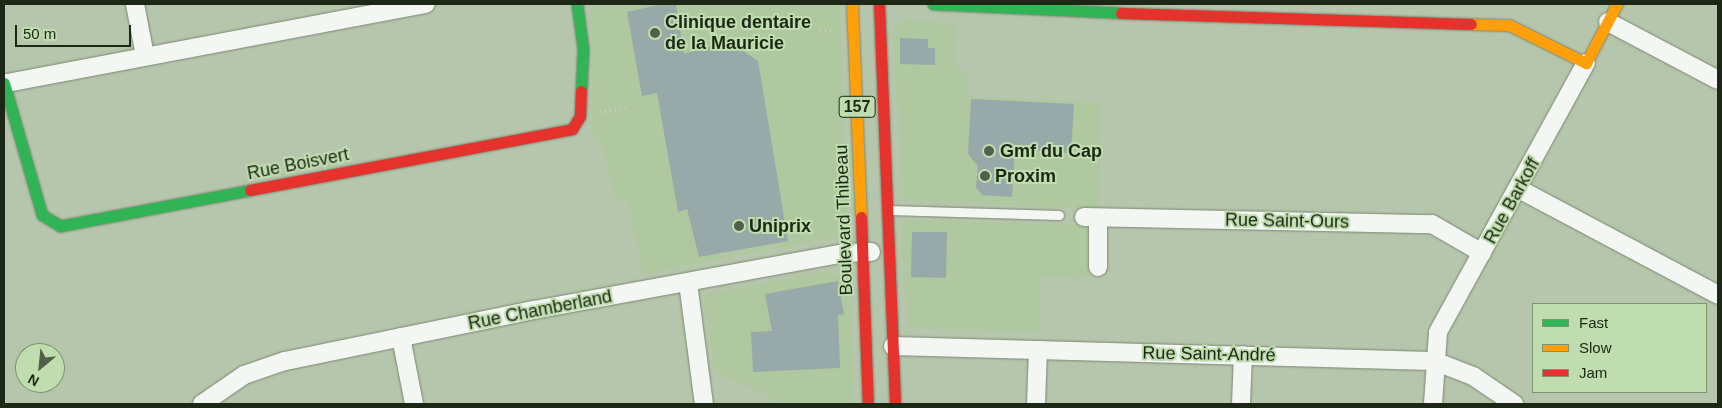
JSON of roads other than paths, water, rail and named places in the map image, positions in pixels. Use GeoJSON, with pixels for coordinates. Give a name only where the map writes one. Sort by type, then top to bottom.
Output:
{"type":"FeatureCollection","features":[{"type":"Feature","properties":{"kind":"street"},"geometry":{"type":"LineString","coordinates":[[135,4],[145,56]]}},
{"type":"Feature","properties":{"kind":"street","name":"Rue Boisvert"},"geometry":{"type":"LineString","coordinates":[[5,83],[42,215],[60,226],[567,132],[580,116],[584,49],[577,4]]}},
{"type":"Feature","properties":{"kind":"street","name":"Boulevard Thibeau"},"geometry":{"type":"LineString","coordinates":[[852,4],[874,210],[889,252],[894,404]]}},
{"type":"Feature","properties":{"kind":"street","name":"Boulevard Thibeau"},"geometry":{"type":"LineString","coordinates":[[868,404],[863,252],[874,210],[879,4]]}},
{"type":"Feature","properties":{"kind":"street"},"geometry":{"type":"LineString","coordinates":[[933,4],[1509,25],[1586,63]]}},
{"type":"Feature","properties":{"kind":"street","name":"Rue Barkoff"},"geometry":{"type":"LineString","coordinates":[[1433,404],[1434,361],[1438,332],[1519,189],[1618,4]]}},
{"type":"Feature","properties":{"kind":"street"},"geometry":{"type":"LineString","coordinates":[[5,83],[414,5]]}},
{"type":"Feature","properties":{"kind":"street"},"geometry":{"type":"LineString","coordinates":[[1608,22],[1718,80]]}},
{"type":"Feature","properties":{"kind":"street"},"geometry":{"type":"LineString","coordinates":[[1519,189],[1718,295]]}},
{"type":"Feature","properties":{"kind":"street","name":"Rue Saint-Ours"},"geometry":{"type":"LineString","coordinates":[[1098,267],[1091,218],[1432,224],[1482,253]]}},
{"type":"Feature","properties":{"kind":"street","name":"Rue Chamberland"},"geometry":{"type":"LineString","coordinates":[[202,404],[228,383],[259,368],[401,337],[688,282],[863,252],[889,252]]}},
{"type":"Feature","properties":{"kind":"street"},"geometry":{"type":"LineString","coordinates":[[688,282],[704,404]]}},
{"type":"Feature","properties":{"kind":"street"},"geometry":{"type":"LineString","coordinates":[[401,337],[414,404]]}},
{"type":"Feature","properties":{"kind":"street","name":"Rue Saint-André"},"geometry":{"type":"LineString","coordinates":[[892,346],[1434,361],[1473,376],[1514,404]]}},
{"type":"Feature","properties":{"kind":"street"},"geometry":{"type":"LineString","coordinates":[[1036,404],[1038,350]]}},
{"type":"Feature","properties":{"kind":"street"},"geometry":{"type":"LineString","coordinates":[[1241,404],[1243,355]]}},
{"type":"Feature","properties":{"kind":"lane"},"geometry":{"type":"LineString","coordinates":[[874,210],[1059,215]]}},
{"type":"Feature","properties":{"kind":"place","name":"Clinique dentaire de la Mauricie"},"geometry":{"type":"Point","coordinates":[655,33]}},
{"type":"Feature","properties":{"kind":"place","name":"Gmf du Cap"},"geometry":{"type":"Point","coordinates":[989,151]}},
{"type":"Feature","properties":{"kind":"place","name":"Proxim"},"geometry":{"type":"Point","coordinates":[985,176]}},
{"type":"Feature","properties":{"kind":"place","name":"Uniprix"},"geometry":{"type":"Point","coordinates":[739,226]}}]}
